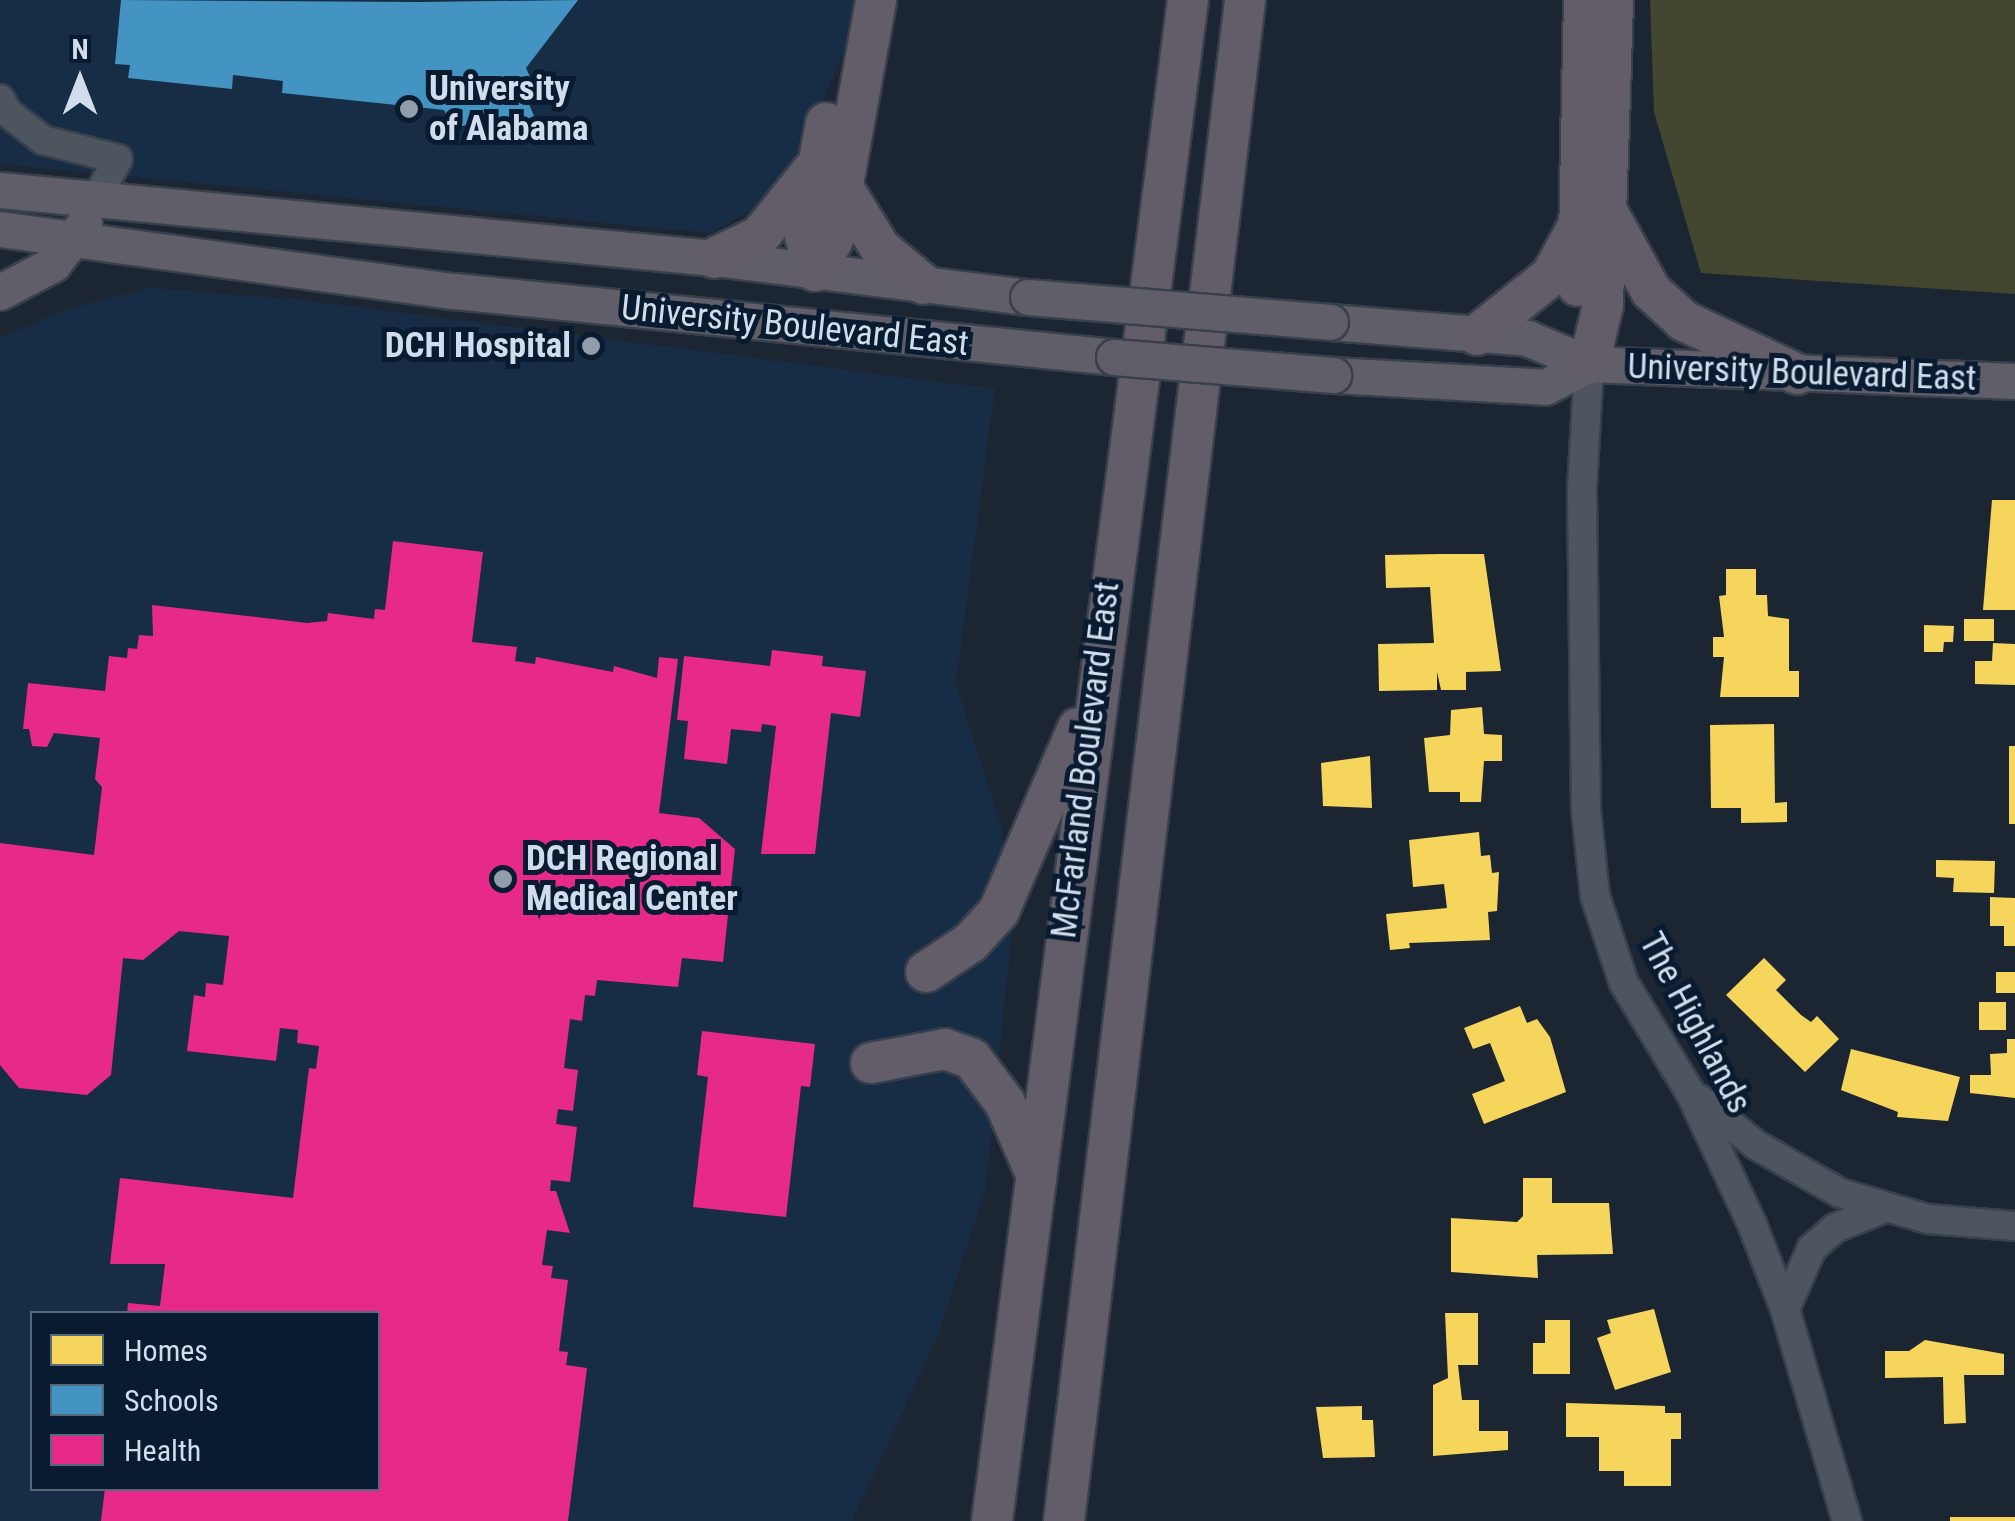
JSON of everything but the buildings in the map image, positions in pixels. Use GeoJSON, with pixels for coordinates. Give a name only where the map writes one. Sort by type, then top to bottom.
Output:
{"type":"FeatureCollection","features":[{"type":"Feature","properties":{"kind":"highway"},"geometry":{"type":"LineString","coordinates":[[854,0],[831,174],[880,248],[924,284]]}},
{"type":"Feature","properties":{"kind":"highway"},"geometry":{"type":"LineString","coordinates":[[815,271],[805,236],[831,174],[876,0]]}},
{"type":"Feature","properties":{"kind":"highway"},"geometry":{"type":"LineString","coordinates":[[1159,0],[1172,87]]}},
{"type":"Feature","properties":{"kind":"highway","name":"McFarland Boulevard East"},"geometry":{"type":"LineString","coordinates":[[992,1521],[1033,1167],[1172,87],[1188,0]]}},
{"type":"Feature","properties":{"kind":"highway","name":"McFarland Boulevard East"},"geometry":{"type":"LineString","coordinates":[[1064,1521],[1244,19],[1256,0]]}},
{"type":"Feature","properties":{"kind":"highway"},"geometry":{"type":"LineString","coordinates":[[1584,0],[1593,218],[1603,305],[1589,364]]}},
{"type":"Feature","properties":{"kind":"highway"},"geometry":{"type":"LineString","coordinates":[[1477,336],[1551,276],[1593,218],[1612,0]]}},
{"type":"Feature","properties":{"kind":"highway"},"geometry":{"type":"LineString","coordinates":[[714,258],[760,236],[792,204],[831,174]]}},
{"type":"Feature","properties":{"kind":"highway"},"geometry":{"type":"LineString","coordinates":[[1593,218],[1651,291],[1684,321],[1797,374]]}},
{"type":"Feature","properties":{"kind":"highway"},"geometry":{"type":"LineString","coordinates":[[926,972],[971,942],[999,910],[1096,688]]}},
{"type":"Feature","properties":{"kind":"highway"},"geometry":{"type":"LineString","coordinates":[[870,1063],[945,1049],[972,1059],[1005,1103],[1033,1167]]}},
{"type":"Feature","properties":{"kind":"main road","name":"University Boulevard East"},"geometry":{"type":"LineString","coordinates":[[0,190],[714,258],[1028,297],[1527,338],[1589,364],[2015,381]]}},
{"type":"Feature","properties":{"kind":"main road"},"geometry":{"type":"LineString","coordinates":[[0,292],[53,264],[78,239],[95,201]]}},
{"type":"Feature","properties":{"kind":"main road","name":"University Boulevard East"},"geometry":{"type":"LineString","coordinates":[[0,229],[455,291],[1016,349],[1333,376],[1544,387],[1589,364]]}},
{"type":"Feature","properties":{"kind":"street"},"geometry":{"type":"LineString","coordinates":[[0,99],[8,114],[43,140],[118,159],[95,201]]}},
{"type":"Feature","properties":{"kind":"street","name":"The Highlands"},"geometry":{"type":"LineString","coordinates":[[1589,364],[1582,420],[1586,810],[1595,896],[1624,983],[1690,1092],[1784,1309],[1848,1521]]}},
{"type":"Feature","properties":{"kind":"street"},"geometry":{"type":"LineString","coordinates":[[1690,1092],[1787,1164],[1882,1209],[2015,1226]]}},
{"type":"Feature","properties":{"kind":"street"},"geometry":{"type":"LineString","coordinates":[[1784,1309],[1812,1248],[1835,1228],[1882,1209]]}},
{"type":"Feature","properties":{"kind":"shaded area","name":"University of Alabama"},"geometry":{"type":"Polygon","coordinates":[[[0,0],[859,0],[843,54],[782,192],[711,233],[0,164],[0,0]]]}},
{"type":"Feature","properties":{"kind":"shaded area","name":"DCH Regional Medical Center"},"geometry":{"type":"Polygon","coordinates":[[[150,288],[302,300],[995,389],[956,684],[1001,826],[1012,931],[986,1187],[938,1336],[852,1521],[0,1521],[0,338],[64,310],[150,288]]]}},
{"type":"Feature","properties":{"kind":"green space"},"geometry":{"type":"Polygon","coordinates":[[[1650,0],[2015,0],[2015,294],[1701,273],[1654,112],[1650,0]]]}},
{"type":"Feature","properties":{"kind":"place","name":"University of Alabama"},"geometry":{"type":"Point","coordinates":[409,109]}},
{"type":"Feature","properties":{"kind":"place","name":"DCH Hospital"},"geometry":{"type":"Point","coordinates":[591,346]}},
{"type":"Feature","properties":{"kind":"place","name":"DCH Regional Medical Center"},"geometry":{"type":"Point","coordinates":[503,879]}}]}
